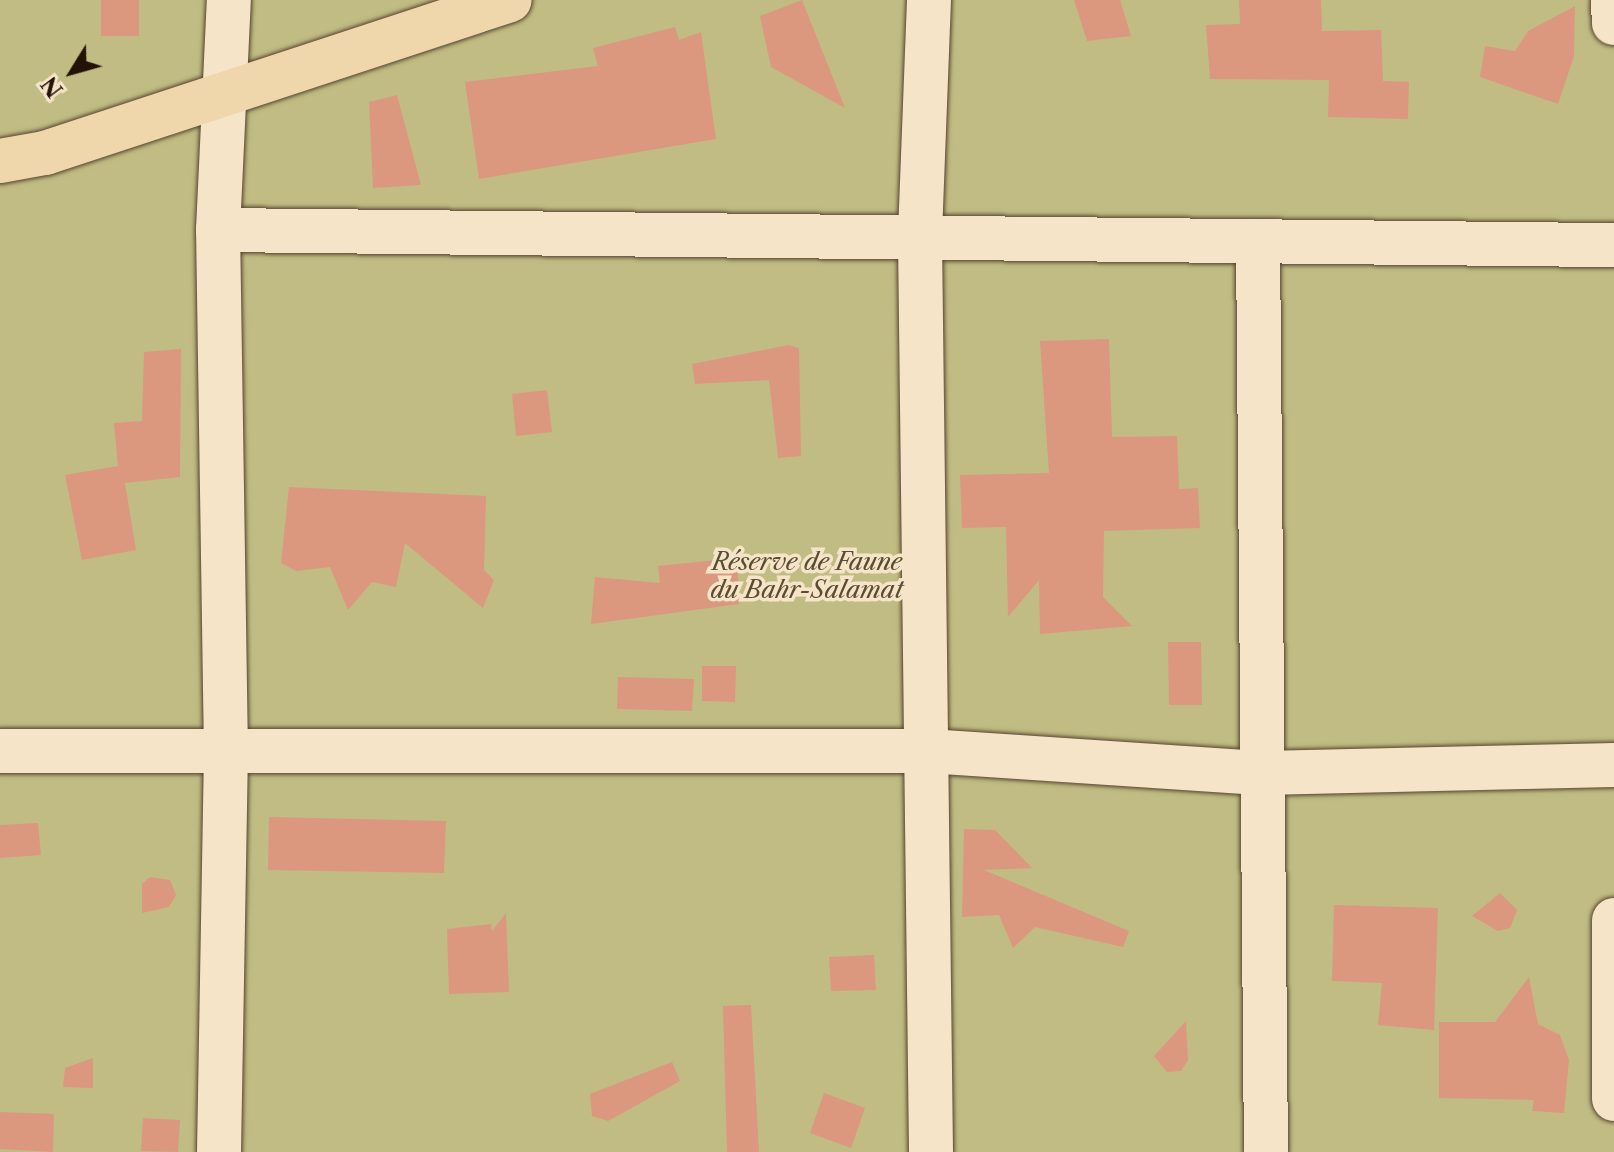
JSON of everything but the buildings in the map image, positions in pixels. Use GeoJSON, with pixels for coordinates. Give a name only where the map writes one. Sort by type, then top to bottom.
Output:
{"type":"FeatureCollection","features":[{"type":"Feature","properties":{"kind":"main road"},"geometry":{"type":"LineString","coordinates":[[0,161],[127,126],[228,88],[509,0]]}},
{"type":"Feature","properties":{"kind":"street"},"geometry":{"type":"LineString","coordinates":[[219,1152],[226,754],[218,230],[228,88],[229,0]]}},
{"type":"Feature","properties":{"kind":"street"},"geometry":{"type":"LineString","coordinates":[[929,0],[920,239],[931,1152]]}},
{"type":"Feature","properties":{"kind":"street"},"geometry":{"type":"LineString","coordinates":[[1613,0],[1614,23]]}},
{"type":"Feature","properties":{"kind":"street"},"geometry":{"type":"LineString","coordinates":[[218,230],[1614,245]]}},
{"type":"Feature","properties":{"kind":"street"},"geometry":{"type":"LineString","coordinates":[[1258,241],[1266,1152]]}},
{"type":"Feature","properties":{"kind":"street"},"geometry":{"type":"LineString","coordinates":[[0,751],[226,754],[928,751],[1263,773],[1614,765]]}},
{"type":"Feature","properties":{"kind":"street"},"geometry":{"type":"LineString","coordinates":[[1614,920],[1614,1099]]}},
{"type":"Feature","properties":{"kind":"green space","name":"Réserve de Faune du Bahr-Salamat"},"geometry":{"type":"Polygon","coordinates":[[[0,0],[1614,0],[1614,1152],[0,1152],[0,0]]]}}]}
